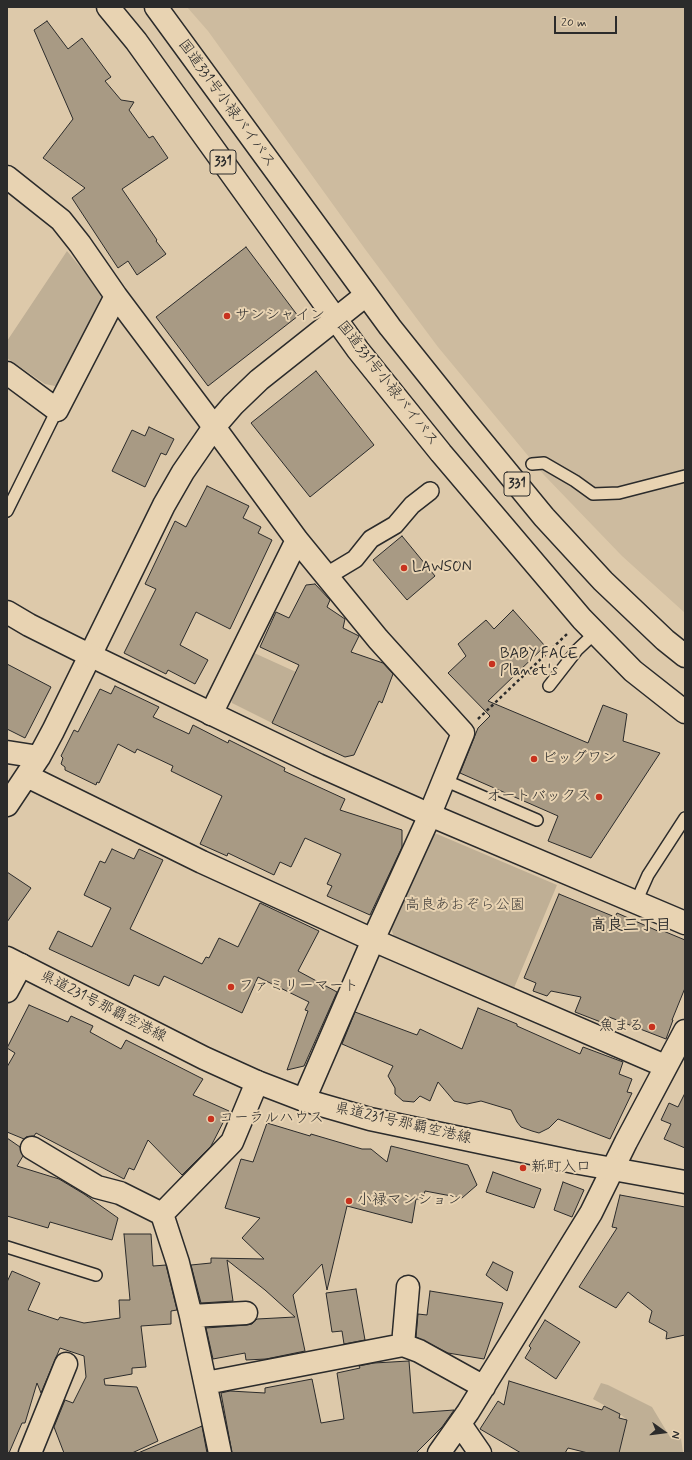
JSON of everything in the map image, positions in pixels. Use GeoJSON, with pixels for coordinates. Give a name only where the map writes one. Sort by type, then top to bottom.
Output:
{"type":"FeatureCollection","features":[{"type":"Feature","properties":{"kind":"main road","name":"国道331号小禄バイパス"},"geometry":{"type":"LineString","coordinates":[[108,7],[136,41],[358,350],[441,453],[588,626],[633,671],[685,712]]}},
{"type":"Feature","properties":{"kind":"main road","name":"国道331号小禄バイパス"},"geometry":{"type":"LineString","coordinates":[[156,7],[366,295],[418,362],[544,517],[603,581],[665,640],[685,656]]}},
{"type":"Feature","properties":{"kind":"main road"},"geometry":{"type":"LineString","coordinates":[[7,177],[61,220],[296,540],[378,639],[463,733],[430,815],[373,940],[304,1100]]}},
{"type":"Feature","properties":{"kind":"main road"},"geometry":{"type":"LineString","coordinates":[[7,805],[39,757],[164,505],[183,472],[214,427],[258,380],[366,295]]}},
{"type":"Feature","properties":{"kind":"main road"},"geometry":{"type":"LineString","coordinates":[[7,373],[57,410],[116,296]]}},
{"type":"Feature","properties":{"kind":"main road"},"geometry":{"type":"LineString","coordinates":[[211,714],[296,540]]}},
{"type":"Feature","properties":{"kind":"main road"},"geometry":{"type":"LineString","coordinates":[[7,612],[90,655],[318,765],[430,815],[685,923]]}},
{"type":"Feature","properties":{"kind":"main road"},"geometry":{"type":"LineString","coordinates":[[7,752],[39,757]]}},
{"type":"Feature","properties":{"kind":"main road"},"geometry":{"type":"LineString","coordinates":[[27,776],[202,862],[373,940],[665,1066]]}},
{"type":"Feature","properties":{"kind":"main road"},"geometry":{"type":"LineString","coordinates":[[7,991],[14,961]]}},
{"type":"Feature","properties":{"kind":"main road","name":"県道231号那覇空港線"},"geometry":{"type":"LineString","coordinates":[[14,961],[204,1058],[257,1082],[304,1100],[370,1118],[613,1169],[685,1182]]}},
{"type":"Feature","properties":{"kind":"main road"},"geometry":{"type":"LineString","coordinates":[[439,1453],[484,1387],[591,1213],[665,1066],[685,1031]]}},
{"type":"Feature","properties":{"kind":"main road"},"geometry":{"type":"LineString","coordinates":[[162,1214],[232,1142],[257,1082]]}},
{"type":"Feature","properties":{"kind":"main road"},"geometry":{"type":"LineString","coordinates":[[32,1148],[97,1187],[120,1193],[162,1214],[178,1263],[191,1316],[220,1453]]}},
{"type":"Feature","properties":{"kind":"main road"},"geometry":{"type":"LineString","coordinates":[[403,1345],[408,1287]]}},
{"type":"Feature","properties":{"kind":"main road"},"geometry":{"type":"LineString","coordinates":[[191,1316],[246,1313]]}},
{"type":"Feature","properties":{"kind":"main road"},"geometry":{"type":"LineString","coordinates":[[206,1383],[403,1345],[419,1351],[484,1387]]}},
{"type":"Feature","properties":{"kind":"main road"},"geometry":{"type":"LineString","coordinates":[[30,1453],[66,1364]]}},
{"type":"Feature","properties":{"kind":"main road"},"geometry":{"type":"LineString","coordinates":[[460,1424],[480,1453]]}},
{"type":"Feature","properties":{"kind":"street"},"geometry":{"type":"LineString","coordinates":[[328,578],[335,571],[355,559],[371,539],[395,525],[412,505],[430,491]]}},
{"type":"Feature","properties":{"kind":"lane"},"geometry":{"type":"LineString","coordinates":[[7,511],[57,410]]}},
{"type":"Feature","properties":{"kind":"lane"},"geometry":{"type":"LineString","coordinates":[[532,464],[544,463],[575,481],[593,494],[619,493],[685,476]]}},
{"type":"Feature","properties":{"kind":"lane"},"geometry":{"type":"LineString","coordinates":[[549,686],[577,650],[588,626]]}},
{"type":"Feature","properties":{"kind":"lane"},"geometry":{"type":"LineString","coordinates":[[444,780],[537,820]]}},
{"type":"Feature","properties":{"kind":"lane"},"geometry":{"type":"LineString","coordinates":[[636,902],[648,875],[685,818]]}},
{"type":"Feature","properties":{"kind":"lane"},"geometry":{"type":"LineString","coordinates":[[7,1247],[96,1276]]}},
{"type":"Feature","properties":{"kind":"path"},"geometry":{"type":"LineString","coordinates":[[463,733],[588,626]]}},
{"type":"Feature","properties":{"kind":"shaded area"},"geometry":{"type":"Polygon","coordinates":[[[187,7],[685,7],[685,613],[622,556],[544,475],[438,347],[365,249],[208,31],[187,7]]]}},
{"type":"Feature","properties":{"kind":"green space"},"geometry":{"type":"Polygon","coordinates":[[[67,251],[101,292],[101,297],[60,387],[45,384],[7,358],[7,341],[67,251]]]}},
{"type":"Feature","properties":{"kind":"green space"},"geometry":{"type":"Polygon","coordinates":[[[252,652],[296,672],[272,723],[232,703],[231,696],[252,652]]]}},
{"type":"Feature","properties":{"kind":"green space","name":"高良あおぞら公園"},"geometry":{"type":"Polygon","coordinates":[[[437,834],[557,885],[514,988],[394,937],[390,926],[428,835],[437,834]]]}},
{"type":"Feature","properties":{"kind":"green space"},"geometry":{"type":"Polygon","coordinates":[[[601,1383],[652,1407],[670,1437],[681,1438],[683,1453],[619,1453],[627,1420],[620,1414],[593,1399],[601,1383]]]}},
{"type":"Feature","properties":{"kind":"building"},"geometry":{"type":"Polygon","coordinates":[[[47,21],[68,49],[82,38],[111,77],[105,81],[121,100],[134,102],[129,110],[149,138],[153,136],[168,158],[122,189],[166,254],[137,275],[128,261],[118,268],[72,198],[85,188],[43,158],[73,119],[34,30],[47,21]]]}},
{"type":"Feature","properties":{"kind":"building","name":"サンシャイン"},"geometry":{"type":"Polygon","coordinates":[[[246,247],[298,316],[208,386],[156,317],[246,247]]]}},
{"type":"Feature","properties":{"kind":"building"},"geometry":{"type":"Polygon","coordinates":[[[316,371],[374,445],[310,497],[251,423],[316,371]]]}},
{"type":"Feature","properties":{"kind":"building"},"geometry":{"type":"Polygon","coordinates":[[[149,427],[174,439],[166,455],[161,453],[145,487],[112,471],[132,430],[145,436],[149,427]]]}},
{"type":"Feature","properties":{"kind":"building"},"geometry":{"type":"Polygon","coordinates":[[[207,486],[249,506],[243,518],[261,527],[258,533],[272,540],[230,629],[196,612],[180,645],[208,660],[195,684],[168,670],[166,674],[124,653],[156,589],[145,584],[175,521],[186,527],[207,486]]]}},
{"type":"Feature","properties":{"kind":"building","name":"LAWSON"},"geometry":{"type":"Polygon","coordinates":[[[402,536],[435,576],[407,600],[373,560],[402,536]]]}},
{"type":"Feature","properties":{"kind":"building"},"geometry":{"type":"Polygon","coordinates":[[[315,584],[330,600],[327,607],[345,619],[343,628],[359,636],[351,652],[383,663],[393,674],[382,703],[379,701],[354,755],[345,757],[272,723],[299,665],[260,647],[276,612],[289,618],[306,585],[315,584]]]}},
{"type":"Feature","properties":{"kind":"building"},"geometry":{"type":"Polygon","coordinates":[[[513,610],[545,646],[488,701],[588,743],[603,705],[627,714],[623,741],[660,753],[591,858],[548,841],[558,816],[460,773],[478,728],[490,716],[448,673],[466,656],[458,644],[486,620],[494,629],[513,610]]]}},
{"type":"Feature","properties":{"kind":"building"},"geometry":{"type":"Polygon","coordinates":[[[7,664],[51,687],[25,738],[7,729],[7,664]]]}},
{"type":"Feature","properties":{"kind":"building"},"geometry":{"type":"Polygon","coordinates":[[[115,686],[159,707],[153,717],[189,734],[193,725],[228,743],[229,740],[285,768],[284,771],[345,799],[340,810],[402,830],[402,847],[370,915],[327,896],[332,886],[327,884],[341,854],[305,838],[291,867],[280,862],[274,875],[228,853],[227,856],[200,844],[222,796],[171,771],[173,766],[137,749],[135,753],[118,744],[99,783],[97,782],[96,785],[65,770],[65,767],[61,764],[63,758],[61,756],[74,730],[78,732],[100,689],[111,694],[115,686]]]}},
{"type":"Feature","properties":{"kind":"building"},"geometry":{"type":"Polygon","coordinates":[[[112,849],[134,859],[139,849],[163,860],[130,929],[202,964],[206,957],[209,958],[219,938],[238,947],[260,903],[319,931],[298,971],[337,992],[304,1066],[287,1070],[308,1011],[305,1010],[309,1002],[258,977],[242,1013],[164,976],[159,986],[134,975],[129,986],[49,949],[58,931],[92,947],[111,908],[84,895],[100,861],[105,863],[112,849]]]}},
{"type":"Feature","properties":{"kind":"building"},"geometry":{"type":"Polygon","coordinates":[[[7,872],[31,888],[7,922],[7,872]]]}},
{"type":"Feature","properties":{"kind":"building"},"geometry":{"type":"Polygon","coordinates":[[[559,894],[615,917],[617,913],[660,932],[661,930],[685,940],[685,988],[666,1039],[609,1017],[606,1024],[575,1012],[581,997],[551,991],[547,996],[533,991],[536,983],[524,978],[559,894]]]}},
{"type":"Feature","properties":{"kind":"building"},"geometry":{"type":"Polygon","coordinates":[[[29,1005],[68,1022],[71,1016],[93,1026],[90,1032],[121,1049],[126,1040],[203,1079],[193,1095],[229,1111],[211,1146],[182,1175],[148,1140],[134,1170],[129,1168],[124,1179],[36,1133],[34,1136],[26,1137],[24,1139],[7,1132],[7,1067],[15,1053],[7,1048],[29,1005]]]}},
{"type":"Feature","properties":{"kind":"building"},"geometry":{"type":"Polygon","coordinates":[[[478,1008],[517,1024],[517,1026],[580,1054],[583,1047],[623,1062],[619,1074],[632,1079],[627,1092],[632,1093],[610,1139],[558,1119],[549,1128],[539,1133],[532,1131],[521,1127],[511,1110],[481,1101],[467,1104],[454,1101],[438,1082],[430,1101],[420,1096],[414,1102],[403,1101],[395,1094],[395,1088],[388,1076],[393,1066],[342,1044],[355,1012],[417,1035],[420,1029],[462,1049],[478,1008]]]}},
{"type":"Feature","properties":{"kind":"building"},"geometry":{"type":"Polygon","coordinates":[[[685,1093],[685,1148],[664,1139],[671,1124],[661,1120],[669,1103],[678,1107],[685,1093]]]}},
{"type":"Feature","properties":{"kind":"building"},"geometry":{"type":"Polygon","coordinates":[[[267,1123],[362,1149],[371,1149],[387,1162],[391,1146],[468,1165],[477,1185],[462,1198],[425,1191],[423,1199],[416,1199],[412,1223],[347,1206],[327,1290],[322,1264],[293,1295],[305,1351],[266,1359],[246,1360],[245,1353],[213,1359],[206,1328],[247,1325],[252,1324],[257,1319],[295,1317],[265,1290],[227,1260],[233,1301],[201,1303],[191,1265],[211,1263],[211,1258],[264,1259],[242,1238],[260,1218],[225,1208],[241,1159],[253,1162],[267,1123]]]}},
{"type":"Feature","properties":{"kind":"building"},"geometry":{"type":"Polygon","coordinates":[[[7,1138],[20,1147],[23,1156],[17,1166],[59,1179],[84,1194],[118,1218],[112,1240],[50,1222],[48,1228],[7,1216],[7,1138]]]}},
{"type":"Feature","properties":{"kind":"building"},"geometry":{"type":"Polygon","coordinates":[[[493,1172],[541,1189],[534,1208],[486,1192],[493,1172]]]}},
{"type":"Feature","properties":{"kind":"building"},"geometry":{"type":"Polygon","coordinates":[[[563,1182],[584,1190],[572,1217],[554,1210],[563,1182]]]}},
{"type":"Feature","properties":{"kind":"building"},"geometry":{"type":"Polygon","coordinates":[[[620,1195],[685,1207],[685,1335],[666,1339],[667,1332],[649,1322],[652,1311],[628,1292],[616,1308],[579,1287],[617,1228],[612,1227],[620,1195]]]}},
{"type":"Feature","properties":{"kind":"building"},"geometry":{"type":"Polygon","coordinates":[[[124,1234],[151,1234],[153,1266],[166,1265],[177,1310],[171,1311],[171,1324],[141,1326],[146,1367],[132,1368],[132,1374],[104,1379],[105,1385],[137,1387],[158,1441],[132,1453],[64,1453],[54,1427],[65,1400],[73,1403],[86,1377],[84,1356],[60,1348],[41,1393],[37,1383],[25,1423],[22,1423],[9,1453],[7,1453],[7,1282],[12,1271],[40,1283],[28,1310],[58,1320],[60,1317],[84,1323],[120,1318],[119,1300],[130,1300],[124,1234]]]}},
{"type":"Feature","properties":{"kind":"building"},"geometry":{"type":"Polygon","coordinates":[[[493,1262],[513,1272],[507,1291],[486,1275],[493,1262]]]}},
{"type":"Feature","properties":{"kind":"building"},"geometry":{"type":"Polygon","coordinates":[[[356,1289],[365,1340],[344,1344],[342,1331],[332,1332],[326,1293],[356,1289]]]}},
{"type":"Feature","properties":{"kind":"building"},"geometry":{"type":"Polygon","coordinates":[[[430,1291],[503,1303],[484,1359],[448,1353],[416,1337],[418,1314],[427,1315],[430,1291]]]}},
{"type":"Feature","properties":{"kind":"building"},"geometry":{"type":"Polygon","coordinates":[[[545,1320],[580,1342],[556,1379],[525,1358],[531,1348],[529,1346],[545,1320]]]}},
{"type":"Feature","properties":{"kind":"building"},"geometry":{"type":"Polygon","coordinates":[[[409,1361],[413,1413],[454,1410],[442,1427],[416,1453],[232,1453],[221,1393],[230,1391],[265,1393],[265,1388],[312,1379],[321,1423],[344,1419],[337,1373],[374,1363],[409,1361]]]}},
{"type":"Feature","properties":{"kind":"building"},"geometry":{"type":"Polygon","coordinates":[[[509,1381],[602,1410],[604,1406],[620,1414],[619,1418],[627,1420],[619,1453],[588,1453],[568,1448],[565,1453],[521,1453],[480,1429],[498,1401],[504,1405],[509,1381]]]}},
{"type":"Feature","properties":{"kind":"building"},"geometry":{"type":"Polygon","coordinates":[[[202,1426],[207,1453],[138,1453],[202,1426]]]}},
{"type":"Feature","properties":{"kind":"place","name":"サンシャイン"},"geometry":{"type":"Point","coordinates":[227,316]}},
{"type":"Feature","properties":{"kind":"place","name":"LAWSON"},"geometry":{"type":"Point","coordinates":[404,568]}},
{"type":"Feature","properties":{"kind":"place","name":"BABY FACE Planet's"},"geometry":{"type":"Point","coordinates":[492,664]}},
{"type":"Feature","properties":{"kind":"place","name":"ビッグワン"},"geometry":{"type":"Point","coordinates":[534,759]}},
{"type":"Feature","properties":{"kind":"place","name":"オートバックス"},"geometry":{"type":"Point","coordinates":[599,797]}},
{"type":"Feature","properties":{"kind":"place","name":"ファミリーマート"},"geometry":{"type":"Point","coordinates":[231,987]}},
{"type":"Feature","properties":{"kind":"place","name":"魚まる"},"geometry":{"type":"Point","coordinates":[652,1027]}},
{"type":"Feature","properties":{"kind":"place","name":"コーラルハウス"},"geometry":{"type":"Point","coordinates":[211,1119]}},
{"type":"Feature","properties":{"kind":"place","name":"新町入口"},"geometry":{"type":"Point","coordinates":[523,1168]}},
{"type":"Feature","properties":{"kind":"place","name":"小禄マンション"},"geometry":{"type":"Point","coordinates":[349,1201]}},
{"type":"Feature","properties":{"kind":"district","name":"高良三丁目"},"geometry":{"type":"Point","coordinates":[631,927]}}]}
